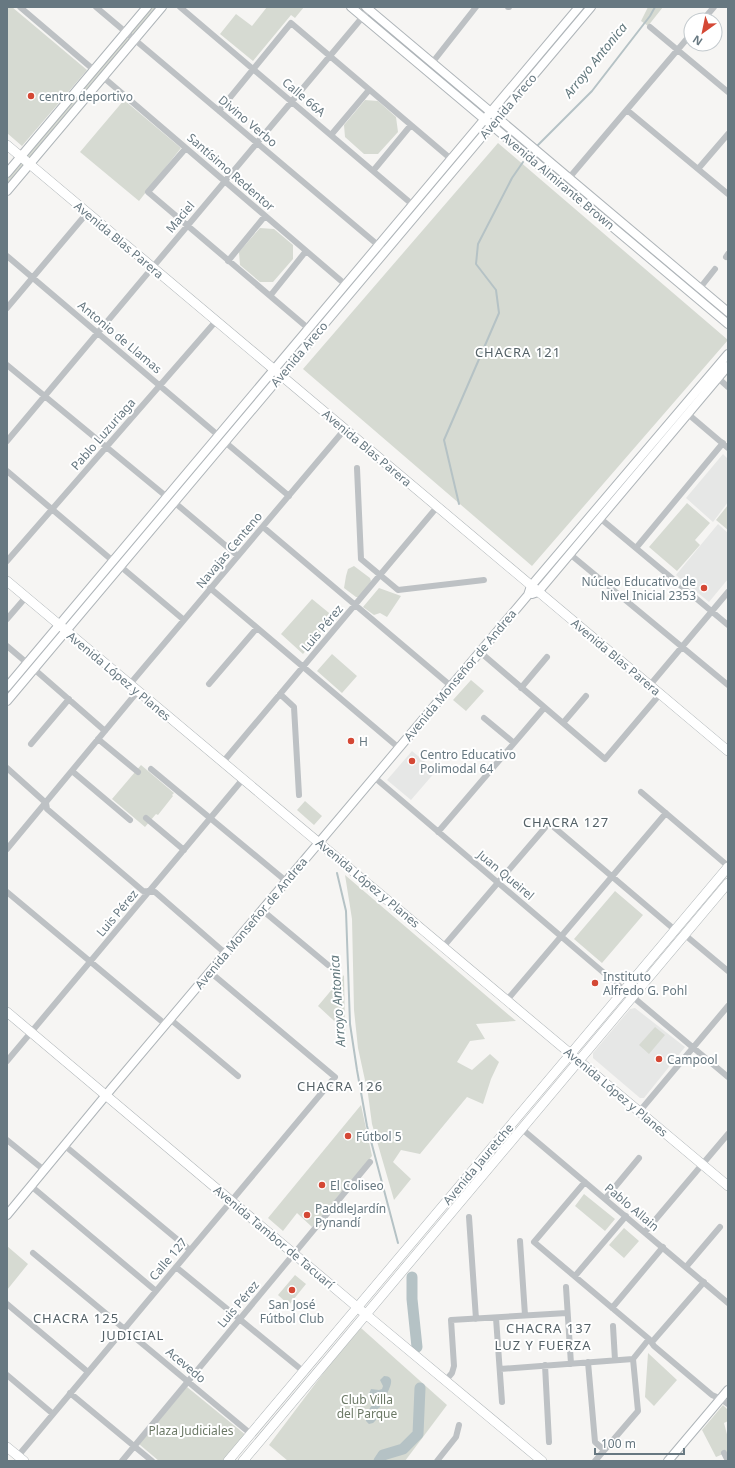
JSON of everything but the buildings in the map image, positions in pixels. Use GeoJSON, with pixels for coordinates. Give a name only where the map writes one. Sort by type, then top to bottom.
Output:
{"type":"FeatureCollection","features":[{"type":"Feature","properties":{"kind":"main road"},"geometry":{"type":"LineString","coordinates":[[7,174],[147,7]]}},
{"type":"Feature","properties":{"kind":"main road"},"geometry":{"type":"LineString","coordinates":[[7,191],[162,7]]}},
{"type":"Feature","properties":{"kind":"main road","name":"Avenida Almirante Brown"},"geometry":{"type":"LineString","coordinates":[[351,7],[728,324]]}},
{"type":"Feature","properties":{"kind":"main road","name":"Avenida Areco"},"geometry":{"type":"LineString","coordinates":[[7,687],[27,663],[63,628],[120,566],[225,442],[309,329],[579,7]]}},
{"type":"Feature","properties":{"kind":"main road","name":"Avenida Areco"},"geometry":{"type":"LineString","coordinates":[[7,701],[34,669],[113,561],[167,496],[385,251],[591,7]]}},
{"type":"Feature","properties":{"kind":"main road","name":"Avenida Almirante Brown"},"geometry":{"type":"LineString","coordinates":[[368,8],[728,312]]}},
{"type":"Feature","properties":{"kind":"main road","name":"Avenida Blas Parera"},"geometry":{"type":"LineString","coordinates":[[7,145],[728,752]]}},
{"type":"Feature","properties":{"kind":"main road","name":"Avenida Monseñor de Andrea"},"geometry":{"type":"LineString","coordinates":[[7,1215],[167,1022],[528,595],[530,586],[728,354]]}},
{"type":"Feature","properties":{"kind":"main road"},"geometry":{"type":"LineString","coordinates":[[528,595],[538,592],[571,555],[728,366]]}},
{"type":"Feature","properties":{"kind":"main road","name":"Avenida López y Planes"},"geometry":{"type":"LineString","coordinates":[[7,581],[728,1186]]}},
{"type":"Feature","properties":{"kind":"main road","name":"Avenida Jauretche"},"geometry":{"type":"LineString","coordinates":[[228,1461],[728,866]]}},
{"type":"Feature","properties":{"kind":"main road","name":"Avenida Jauretche"},"geometry":{"type":"LineString","coordinates":[[243,1461],[728,883]]}},
{"type":"Feature","properties":{"kind":"main road","name":"Avenida Tambor de Tacuarí"},"geometry":{"type":"LineString","coordinates":[[7,1012],[542,1461]]}},
{"type":"Feature","properties":{"kind":"main road"},"geometry":{"type":"LineString","coordinates":[[668,1461],[728,1390]]}},
{"type":"Feature","properties":{"kind":"main road"},"geometry":{"type":"LineString","coordinates":[[7,1447],[21,1458]]}},
{"type":"Feature","properties":{"kind":"street"},"geometry":{"type":"LineString","coordinates":[[20,7],[94,70]]}},
{"type":"Feature","properties":{"kind":"street","name":"Divino Verbo"},"geometry":{"type":"LineString","coordinates":[[96,7],[385,251]]}},
{"type":"Feature","properties":{"kind":"street","name":"Calle 66A"},"geometry":{"type":"LineString","coordinates":[[180,7],[413,205]]}},
{"type":"Feature","properties":{"kind":"street"},"geometry":{"type":"LineString","coordinates":[[432,63],[476,7]]}},
{"type":"Feature","properties":{"kind":"street","name":"Maciel"},"geometry":{"type":"LineString","coordinates":[[7,440],[330,56],[368,8]]}},
{"type":"Feature","properties":{"kind":"street"},"geometry":{"type":"LineString","coordinates":[[219,111],[291,23],[451,159]]}},
{"type":"Feature","properties":{"kind":"street"},"geometry":{"type":"LineString","coordinates":[[650,27],[728,92]]}},
{"type":"Feature","properties":{"kind":"street"},"geometry":{"type":"LineString","coordinates":[[570,178],[683,44]]}},
{"type":"Feature","properties":{"kind":"street","name":"Santísimo Redentor"},"geometry":{"type":"LineString","coordinates":[[103,77],[346,285]]}},
{"type":"Feature","properties":{"kind":"street"},"geometry":{"type":"LineString","coordinates":[[331,135],[369,90]]}},
{"type":"Feature","properties":{"kind":"street"},"geometry":{"type":"LineString","coordinates":[[627,110],[728,194]]}},
{"type":"Feature","properties":{"kind":"street"},"geometry":{"type":"LineString","coordinates":[[373,171],[411,125]]}},
{"type":"Feature","properties":{"kind":"street"},"geometry":{"type":"LineString","coordinates":[[698,169],[728,134]]}},
{"type":"Feature","properties":{"kind":"street"},"geometry":{"type":"LineString","coordinates":[[186,148],[148,192],[309,329]]}},
{"type":"Feature","properties":{"kind":"street"},"geometry":{"type":"LineString","coordinates":[[7,308],[87,213]]}},
{"type":"Feature","properties":{"kind":"street"},"geometry":{"type":"LineString","coordinates":[[228,261],[265,216]]}},
{"type":"Feature","properties":{"kind":"street"},"geometry":{"type":"LineString","coordinates":[[270,296],[306,251]]}},
{"type":"Feature","properties":{"kind":"street","name":"Antonio de Llamas"},"geometry":{"type":"LineString","coordinates":[[7,256],[219,436]]}},
{"type":"Feature","properties":{"kind":"street"},"geometry":{"type":"LineString","coordinates":[[700,288],[715,269]]}},
{"type":"Feature","properties":{"kind":"street","name":"Pablo Luzuriaga"},"geometry":{"type":"LineString","coordinates":[[7,561],[216,321]]}},
{"type":"Feature","properties":{"kind":"street"},"geometry":{"type":"LineString","coordinates":[[7,365],[167,496]]}},
{"type":"Feature","properties":{"kind":"street"},"geometry":{"type":"LineString","coordinates":[[718,378],[728,387]]}},
{"type":"Feature","properties":{"kind":"street"},"geometry":{"type":"LineString","coordinates":[[636,548],[725,445],[688,414]]}},
{"type":"Feature","properties":{"kind":"street","name":"Navajas Centeno"},"geometry":{"type":"LineString","coordinates":[[130,684],[345,429]]}},
{"type":"Feature","properties":{"kind":"street"},"geometry":{"type":"LineString","coordinates":[[225,442],[289,496]]}},
{"type":"Feature","properties":{"kind":"street"},"geometry":{"type":"LineString","coordinates":[[357,468],[361,559],[380,576],[398,590],[484,580]]}},
{"type":"Feature","properties":{"kind":"street"},"geometry":{"type":"LineString","coordinates":[[7,471],[113,561]]}},
{"type":"Feature","properties":{"kind":"street"},"geometry":{"type":"LineString","coordinates":[[174,502],[238,556]]}},
{"type":"Feature","properties":{"kind":"street","name":"Luis Pérez"},"geometry":{"type":"LineString","coordinates":[[223,762],[437,507]]}},
{"type":"Feature","properties":{"kind":"street"},"geometry":{"type":"LineString","coordinates":[[601,519],[728,625]]}},
{"type":"Feature","properties":{"kind":"street"},"geometry":{"type":"LineString","coordinates":[[263,527],[451,686]]}},
{"type":"Feature","properties":{"kind":"street"},"geometry":{"type":"LineString","coordinates":[[571,555],[728,685]]}},
{"type":"Feature","properties":{"kind":"street"},"geometry":{"type":"LineString","coordinates":[[120,566],[184,620]]}},
{"type":"Feature","properties":{"kind":"street"},"geometry":{"type":"LineString","coordinates":[[210,588],[399,748]]}},
{"type":"Feature","properties":{"kind":"street"},"geometry":{"type":"LineString","coordinates":[[650,685],[728,592]]}},
{"type":"Feature","properties":{"kind":"street"},"geometry":{"type":"LineString","coordinates":[[7,619],[26,597]]}},
{"type":"Feature","properties":{"kind":"street"},"geometry":{"type":"LineString","coordinates":[[209,684],[257,628]]}},
{"type":"Feature","properties":{"kind":"street"},"geometry":{"type":"LineString","coordinates":[[7,646],[27,663]]}},
{"type":"Feature","properties":{"kind":"street"},"geometry":{"type":"LineString","coordinates":[[480,652],[604,759],[660,694]]}},
{"type":"Feature","properties":{"kind":"street"},"geometry":{"type":"LineString","coordinates":[[521,688],[547,657]]}},
{"type":"Feature","properties":{"kind":"street"},"geometry":{"type":"LineString","coordinates":[[34,669],[105,731]]}},
{"type":"Feature","properties":{"kind":"street"},"geometry":{"type":"LineString","coordinates":[[7,849],[138,691]]}},
{"type":"Feature","properties":{"kind":"street"},"geometry":{"type":"LineString","coordinates":[[280,694],[294,707],[299,795]]}},
{"type":"Feature","properties":{"kind":"street"},"geometry":{"type":"LineString","coordinates":[[563,723],[586,696]]}},
{"type":"Feature","properties":{"kind":"street"},"geometry":{"type":"LineString","coordinates":[[32,744],[69,699]]}},
{"type":"Feature","properties":{"kind":"street"},"geometry":{"type":"LineString","coordinates":[[438,832],[544,708]]}},
{"type":"Feature","properties":{"kind":"street"},"geometry":{"type":"LineString","coordinates":[[484,718],[514,744]]}},
{"type":"Feature","properties":{"kind":"street"},"geometry":{"type":"LineString","coordinates":[[98,739],[138,772]]}},
{"type":"Feature","properties":{"kind":"street"},"geometry":{"type":"LineString","coordinates":[[7,768],[46,802],[46,809],[143,891],[155,892],[225,953]]}},
{"type":"Feature","properties":{"kind":"street"},"geometry":{"type":"LineString","coordinates":[[150,769],[286,881]]}},
{"type":"Feature","properties":{"kind":"street"},"geometry":{"type":"LineString","coordinates":[[72,771],[130,820]]}},
{"type":"Feature","properties":{"kind":"street","name":"Juan Queirel"},"geometry":{"type":"LineString","coordinates":[[374,777],[624,990]]}},
{"type":"Feature","properties":{"kind":"street","name":"Luis Pérez"},"geometry":{"type":"LineString","coordinates":[[7,1061],[243,779]]}},
{"type":"Feature","properties":{"kind":"street"},"geometry":{"type":"LineString","coordinates":[[641,792],[728,866]]}},
{"type":"Feature","properties":{"kind":"street"},"geometry":{"type":"LineString","coordinates":[[507,1000],[666,813]]}},
{"type":"Feature","properties":{"kind":"street"},"geometry":{"type":"LineString","coordinates":[[146,818],[184,850]]}},
{"type":"Feature","properties":{"kind":"street"},"geometry":{"type":"LineString","coordinates":[[443,947],[549,823],[675,930]]}},
{"type":"Feature","properties":{"kind":"street"},"geometry":{"type":"LineString","coordinates":[[7,892],[90,962],[238,1076]]}},
{"type":"Feature","properties":{"kind":"street"},"geometry":{"type":"LineString","coordinates":[[262,910],[328,965]]}},
{"type":"Feature","properties":{"kind":"street"},"geometry":{"type":"LineString","coordinates":[[685,935],[728,971]]}},
{"type":"Feature","properties":{"kind":"street","name":"Calle 127"},"geometry":{"type":"LineString","coordinates":[[21,1458],[70,1393],[335,1077],[210,972]]}},
{"type":"Feature","properties":{"kind":"street"},"geometry":{"type":"LineString","coordinates":[[633,996],[728,1077]]}},
{"type":"Feature","properties":{"kind":"street"},"geometry":{"type":"LineString","coordinates":[[639,1112],[728,1006]]}},
{"type":"Feature","properties":{"kind":"street","name":"Pablo Allain"},"geometry":{"type":"LineString","coordinates":[[522,1129],[728,1303]]}},
{"type":"Feature","properties":{"kind":"street"},"geometry":{"type":"LineString","coordinates":[[645,1232],[728,1134]]}},
{"type":"Feature","properties":{"kind":"street"},"geometry":{"type":"LineString","coordinates":[[7,1140],[44,1170]]}},
{"type":"Feature","properties":{"kind":"street"},"geometry":{"type":"LineString","coordinates":[[64,1145],[190,1250]]}},
{"type":"Feature","properties":{"kind":"street"},"geometry":{"type":"LineString","coordinates":[[605,1199],[639,1158]]}},
{"type":"Feature","properties":{"kind":"street","name":"Luis Pérez"},"geometry":{"type":"LineString","coordinates":[[122,1461],[370,1162]]}},
{"type":"Feature","properties":{"kind":"street"},"geometry":{"type":"LineString","coordinates":[[585,1182],[534,1242],[651,1340],[654,1346],[712,1396],[721,1399],[728,1404]]}},
{"type":"Feature","properties":{"kind":"street"},"geometry":{"type":"LineString","coordinates":[[30,1186],[156,1291]]}},
{"type":"Feature","properties":{"kind":"street"},"geometry":{"type":"LineString","coordinates":[[575,1276],[626,1216]]}},
{"type":"Feature","properties":{"kind":"street"},"geometry":{"type":"LineString","coordinates":[[469,1217],[476,1319]]}},
{"type":"Feature","properties":{"kind":"street"},"geometry":{"type":"LineString","coordinates":[[686,1267],[720,1227]]}},
{"type":"Feature","properties":{"kind":"street"},"geometry":{"type":"LineString","coordinates":[[520,1241],[525,1315]]}},
{"type":"Feature","properties":{"kind":"street"},"geometry":{"type":"LineString","coordinates":[[612,1308],[663,1247]]}},
{"type":"Feature","properties":{"kind":"street","name":"Acevedo"},"geometry":{"type":"LineString","coordinates":[[33,1253],[251,1434]]}},
{"type":"Feature","properties":{"kind":"street"},"geometry":{"type":"LineString","coordinates":[[176,1267],[303,1371]]}},
{"type":"Feature","properties":{"kind":"street"},"geometry":{"type":"LineString","coordinates":[[500,1369],[633,1359],[704,1282]]}},
{"type":"Feature","properties":{"kind":"street"},"geometry":{"type":"LineString","coordinates":[[566,1287],[571,1364]]}},
{"type":"Feature","properties":{"kind":"street"},"geometry":{"type":"LineString","coordinates":[[7,1304],[88,1372]]}},
{"type":"Feature","properties":{"kind":"street"},"geometry":{"type":"LineString","coordinates":[[446,1380],[452,1373],[454,1366],[451,1320],[567,1313]]}},
{"type":"Feature","properties":{"kind":"street"},"geometry":{"type":"LineString","coordinates":[[496,1318],[502,1402]]}},
{"type":"Feature","properties":{"kind":"street"},"geometry":{"type":"LineString","coordinates":[[613,1326],[615,1360]]}},
{"type":"Feature","properties":{"kind":"street"},"geometry":{"type":"LineString","coordinates":[[595,1461],[638,1411],[633,1359]]}},
{"type":"Feature","properties":{"kind":"street"},"geometry":{"type":"LineString","coordinates":[[588,1362],[595,1442],[604,1450]]}},
{"type":"Feature","properties":{"kind":"street"},"geometry":{"type":"LineString","coordinates":[[546,1365],[549,1442]]}},
{"type":"Feature","properties":{"kind":"street"},"geometry":{"type":"LineString","coordinates":[[7,1375],[53,1414]]}},
{"type":"Feature","properties":{"kind":"street"},"geometry":{"type":"LineString","coordinates":[[70,1393],[152,1461]]}},
{"type":"Feature","properties":{"kind":"street"},"geometry":{"type":"LineString","coordinates":[[437,1461],[456,1437],[459,1425]]}},
{"type":"Feature","properties":{"kind":"street"},"geometry":{"type":"LineString","coordinates":[[724,1452],[728,1461]]}},
{"type":"Feature","properties":{"kind":"shaded area"},"geometry":{"type":"Polygon","coordinates":[[[723,454],[728,459],[728,502],[713,522],[686,498],[723,454]]]}},
{"type":"Feature","properties":{"kind":"shaded area"},"geometry":{"type":"Polygon","coordinates":[[[718,524],[728,533],[728,579],[709,602],[676,575],[718,524]]]}},
{"type":"Feature","properties":{"kind":"shaded area"},"geometry":{"type":"Polygon","coordinates":[[[412,751],[436,771],[411,800],[387,780],[412,751]]]}},
{"type":"Feature","properties":{"kind":"shaded area"},"geometry":{"type":"Polygon","coordinates":[[[635,1008],[685,1047],[644,1098],[640,1098],[593,1058],[593,1053],[630,1009],[635,1008]]]}},
{"type":"Feature","properties":{"kind":"shaded area"},"geometry":{"type":"Polygon","coordinates":[[[384,1376],[390,1378],[390,1387],[386,1396],[383,1397],[380,1407],[373,1413],[376,1416],[376,1420],[369,1424],[366,1421],[366,1417],[375,1400],[369,1394],[371,1389],[382,1389],[383,1386],[380,1380],[384,1376]]]}},
{"type":"Feature","properties":{"kind":"green space"},"geometry":{"type":"Polygon","coordinates":[[[7,7],[12,7],[87,70],[22,146],[7,133],[7,7]]]}},
{"type":"Feature","properties":{"kind":"green space"},"geometry":{"type":"Polygon","coordinates":[[[152,7],[158,7],[7,186],[7,179],[152,7]]]}},
{"type":"Feature","properties":{"kind":"green space"},"geometry":{"type":"Polygon","coordinates":[[[267,7],[304,7],[295,18],[291,15],[253,61],[220,34],[236,14],[252,26],[267,7]]]}},
{"type":"Feature","properties":{"kind":"green space"},"geometry":{"type":"Polygon","coordinates":[[[356,7],[362,7],[728,315],[728,319],[356,7]]]}},
{"type":"Feature","properties":{"kind":"green space"},"geometry":{"type":"Polygon","coordinates":[[[648,7],[663,7],[648,26],[641,21],[648,7]]]}},
{"type":"Feature","properties":{"kind":"green space"},"geometry":{"type":"Polygon","coordinates":[[[124,100],[181,148],[139,201],[80,152],[124,100]]]}},
{"type":"Feature","properties":{"kind":"green space"},"geometry":{"type":"Polygon","coordinates":[[[365,100],[378,101],[396,117],[398,132],[378,154],[364,154],[345,137],[344,125],[365,100]]]}},
{"type":"Feature","properties":{"kind":"green space"},"geometry":{"type":"Polygon","coordinates":[[[498,143],[728,340],[532,566],[303,369],[498,143]]]}},
{"type":"Feature","properties":{"kind":"green space"},"geometry":{"type":"Polygon","coordinates":[[[260,228],[274,229],[293,245],[293,259],[273,282],[260,282],[240,265],[239,252],[260,228]]]}},
{"type":"Feature","properties":{"kind":"green space"},"geometry":{"type":"Polygon","coordinates":[[[728,356],[728,361],[543,581],[541,579],[728,356]]]}},
{"type":"Feature","properties":{"kind":"green space"},"geometry":{"type":"Polygon","coordinates":[[[687,503],[710,523],[695,540],[700,545],[677,571],[649,547],[687,503]]]}},
{"type":"Feature","properties":{"kind":"green space"},"geometry":{"type":"Polygon","coordinates":[[[728,505],[728,530],[716,520],[728,505]]]}},
{"type":"Feature","properties":{"kind":"green space"},"geometry":{"type":"Polygon","coordinates":[[[354,566],[370,578],[371,581],[360,597],[356,597],[344,588],[348,569],[354,566]]]}},
{"type":"Feature","properties":{"kind":"green space"},"geometry":{"type":"Polygon","coordinates":[[[379,588],[401,596],[387,617],[380,613],[374,615],[363,607],[379,588]]]}},
{"type":"Feature","properties":{"kind":"green space"},"geometry":{"type":"Polygon","coordinates":[[[312,599],[334,617],[303,654],[281,634],[312,599]]]}},
{"type":"Feature","properties":{"kind":"green space"},"geometry":{"type":"Polygon","coordinates":[[[332,654],[357,676],[342,693],[317,671],[332,654]]]}},
{"type":"Feature","properties":{"kind":"green space"},"geometry":{"type":"Polygon","coordinates":[[[471,680],[484,691],[466,711],[453,700],[471,680]]]}},
{"type":"Feature","properties":{"kind":"green space"},"geometry":{"type":"Polygon","coordinates":[[[141,765],[174,793],[158,815],[156,814],[145,827],[112,799],[141,765]]]}},
{"type":"Feature","properties":{"kind":"green space"},"geometry":{"type":"Polygon","coordinates":[[[305,801],[322,816],[314,825],[297,810],[305,801]]]}},
{"type":"Feature","properties":{"kind":"green space"},"geometry":{"type":"Polygon","coordinates":[[[345,875],[516,1021],[476,1024],[485,1039],[470,1041],[457,1062],[472,1070],[490,1054],[499,1062],[491,1079],[483,1104],[467,1097],[420,1154],[401,1150],[393,1162],[411,1179],[394,1200],[372,1124],[368,1094],[358,1048],[354,1010],[352,919],[345,875]]]}},
{"type":"Feature","properties":{"kind":"green space"},"geometry":{"type":"Polygon","coordinates":[[[615,891],[643,915],[602,963],[574,939],[615,891]]]}},
{"type":"Feature","properties":{"kind":"green space"},"geometry":{"type":"Polygon","coordinates":[[[344,975],[345,1031],[318,1006],[344,975]]]}},
{"type":"Feature","properties":{"kind":"green space"},"geometry":{"type":"Polygon","coordinates":[[[655,1027],[665,1035],[649,1054],[639,1045],[655,1027]]]}},
{"type":"Feature","properties":{"kind":"green space","name":"El Coliseo"},"geometry":{"type":"Polygon","coordinates":[[[361,1105],[372,1156],[312,1227],[297,1213],[283,1231],[268,1218],[361,1105]]]}},
{"type":"Feature","properties":{"kind":"green space"},"geometry":{"type":"Polygon","coordinates":[[[584,1194],[615,1219],[605,1231],[575,1206],[584,1194]]]}},
{"type":"Feature","properties":{"kind":"green space"},"geometry":{"type":"Polygon","coordinates":[[[624,1228],[639,1241],[624,1258],[609,1245],[624,1228]]]}},
{"type":"Feature","properties":{"kind":"green space"},"geometry":{"type":"Polygon","coordinates":[[[7,1246],[28,1264],[7,1290],[7,1246]]]}},
{"type":"Feature","properties":{"kind":"green space","name":"San José Fútbol Club"},"geometry":{"type":"Polygon","coordinates":[[[295,1275],[306,1284],[289,1305],[278,1295],[295,1275]]]}},
{"type":"Feature","properties":{"kind":"green space","name":"Club Villa del Parque"},"geometry":{"type":"Polygon","coordinates":[[[361,1328],[447,1405],[405,1461],[288,1461],[269,1445],[334,1359],[361,1328]]]}},
{"type":"Feature","properties":{"kind":"green space"},"geometry":{"type":"Polygon","coordinates":[[[648,1353],[677,1380],[654,1406],[645,1397],[648,1353]]]}},
{"type":"Feature","properties":{"kind":"green space","name":"Plaza Judiciales"},"geometry":{"type":"Polygon","coordinates":[[[187,1387],[247,1436],[226,1461],[159,1461],[139,1444],[187,1387]]]}},
{"type":"Feature","properties":{"kind":"green space"},"geometry":{"type":"Polygon","coordinates":[[[723,1405],[728,1410],[728,1421],[724,1423],[728,1438],[728,1452],[716,1457],[702,1430],[723,1405]]]}},
{"type":"Feature","properties":{"kind":"waterway","name":"Arroyo Antonica"},"geometry":{"type":"LineString","coordinates":[[537,146],[592,91],[650,16],[655,7]]}},
{"type":"Feature","properties":{"kind":"waterway","name":"Arroyo Antonica"},"geometry":{"type":"LineString","coordinates":[[459,504],[444,440],[499,313],[496,290],[476,264],[478,244],[512,178],[523,162]]}},
{"type":"Feature","properties":{"kind":"waterway","name":"Arroyo Antonica"},"geometry":{"type":"LineString","coordinates":[[337,873],[346,911],[350,1024],[357,1070],[367,1126],[398,1243]]}},
{"type":"Feature","properties":{"kind":"waterway","name":"Arroyo Antonica"},"geometry":{"type":"LineString","coordinates":[[412,1277],[412,1299],[417,1347]]}},
{"type":"Feature","properties":{"kind":"waterway","name":"Arroyo Antonica"},"geometry":{"type":"LineString","coordinates":[[379,1461],[383,1455],[403,1449],[418,1434],[420,1388]]}},
{"type":"Feature","properties":{"kind":"place","name":"centro deportivo"},"geometry":{"type":"Point","coordinates":[31,96]}},
{"type":"Feature","properties":{"kind":"place","name":"Núcleo Educativo de Nivel Inicial 2353"},"geometry":{"type":"Point","coordinates":[704,588]}},
{"type":"Feature","properties":{"kind":"place","name":"H"},"geometry":{"type":"Point","coordinates":[351,741]}},
{"type":"Feature","properties":{"kind":"place","name":"Centro Educativo Polimodal 64"},"geometry":{"type":"Point","coordinates":[412,761]}},
{"type":"Feature","properties":{"kind":"place","name":"Instituto Alfredo G. Pohl"},"geometry":{"type":"Point","coordinates":[595,983]}},
{"type":"Feature","properties":{"kind":"place","name":"Campool"},"geometry":{"type":"Point","coordinates":[659,1059]}},
{"type":"Feature","properties":{"kind":"place","name":"Fútbol 5"},"geometry":{"type":"Point","coordinates":[348,1136]}},
{"type":"Feature","properties":{"kind":"place","name":"El Coliseo"},"geometry":{"type":"Point","coordinates":[322,1185]}},
{"type":"Feature","properties":{"kind":"place","name":"PaddleJardín Pynandí"},"geometry":{"type":"Point","coordinates":[307,1215]}},
{"type":"Feature","properties":{"kind":"place","name":"San José Fútbol Club"},"geometry":{"type":"Point","coordinates":[292,1290]}},
{"type":"Feature","properties":{"kind":"district","name":"CHACRA 121"},"geometry":{"type":"Point","coordinates":[518,352]}},
{"type":"Feature","properties":{"kind":"district","name":"CHACRA 127"},"geometry":{"type":"Point","coordinates":[566,822]}},
{"type":"Feature","properties":{"kind":"district","name":"CHACRA 126"},"geometry":{"type":"Point","coordinates":[340,1086]}},
{"type":"Feature","properties":{"kind":"district","name":"CHACRA 125"},"geometry":{"type":"Point","coordinates":[76,1318]}},
{"type":"Feature","properties":{"kind":"district","name":"CHACRA 137"},"geometry":{"type":"Point","coordinates":[549,1328]}},
{"type":"Feature","properties":{"kind":"district","name":"JUDICIAL"},"geometry":{"type":"Point","coordinates":[133,1335]}},
{"type":"Feature","properties":{"kind":"district","name":"LUZ Y FUERZA"},"geometry":{"type":"Point","coordinates":[543,1345]}}]}
